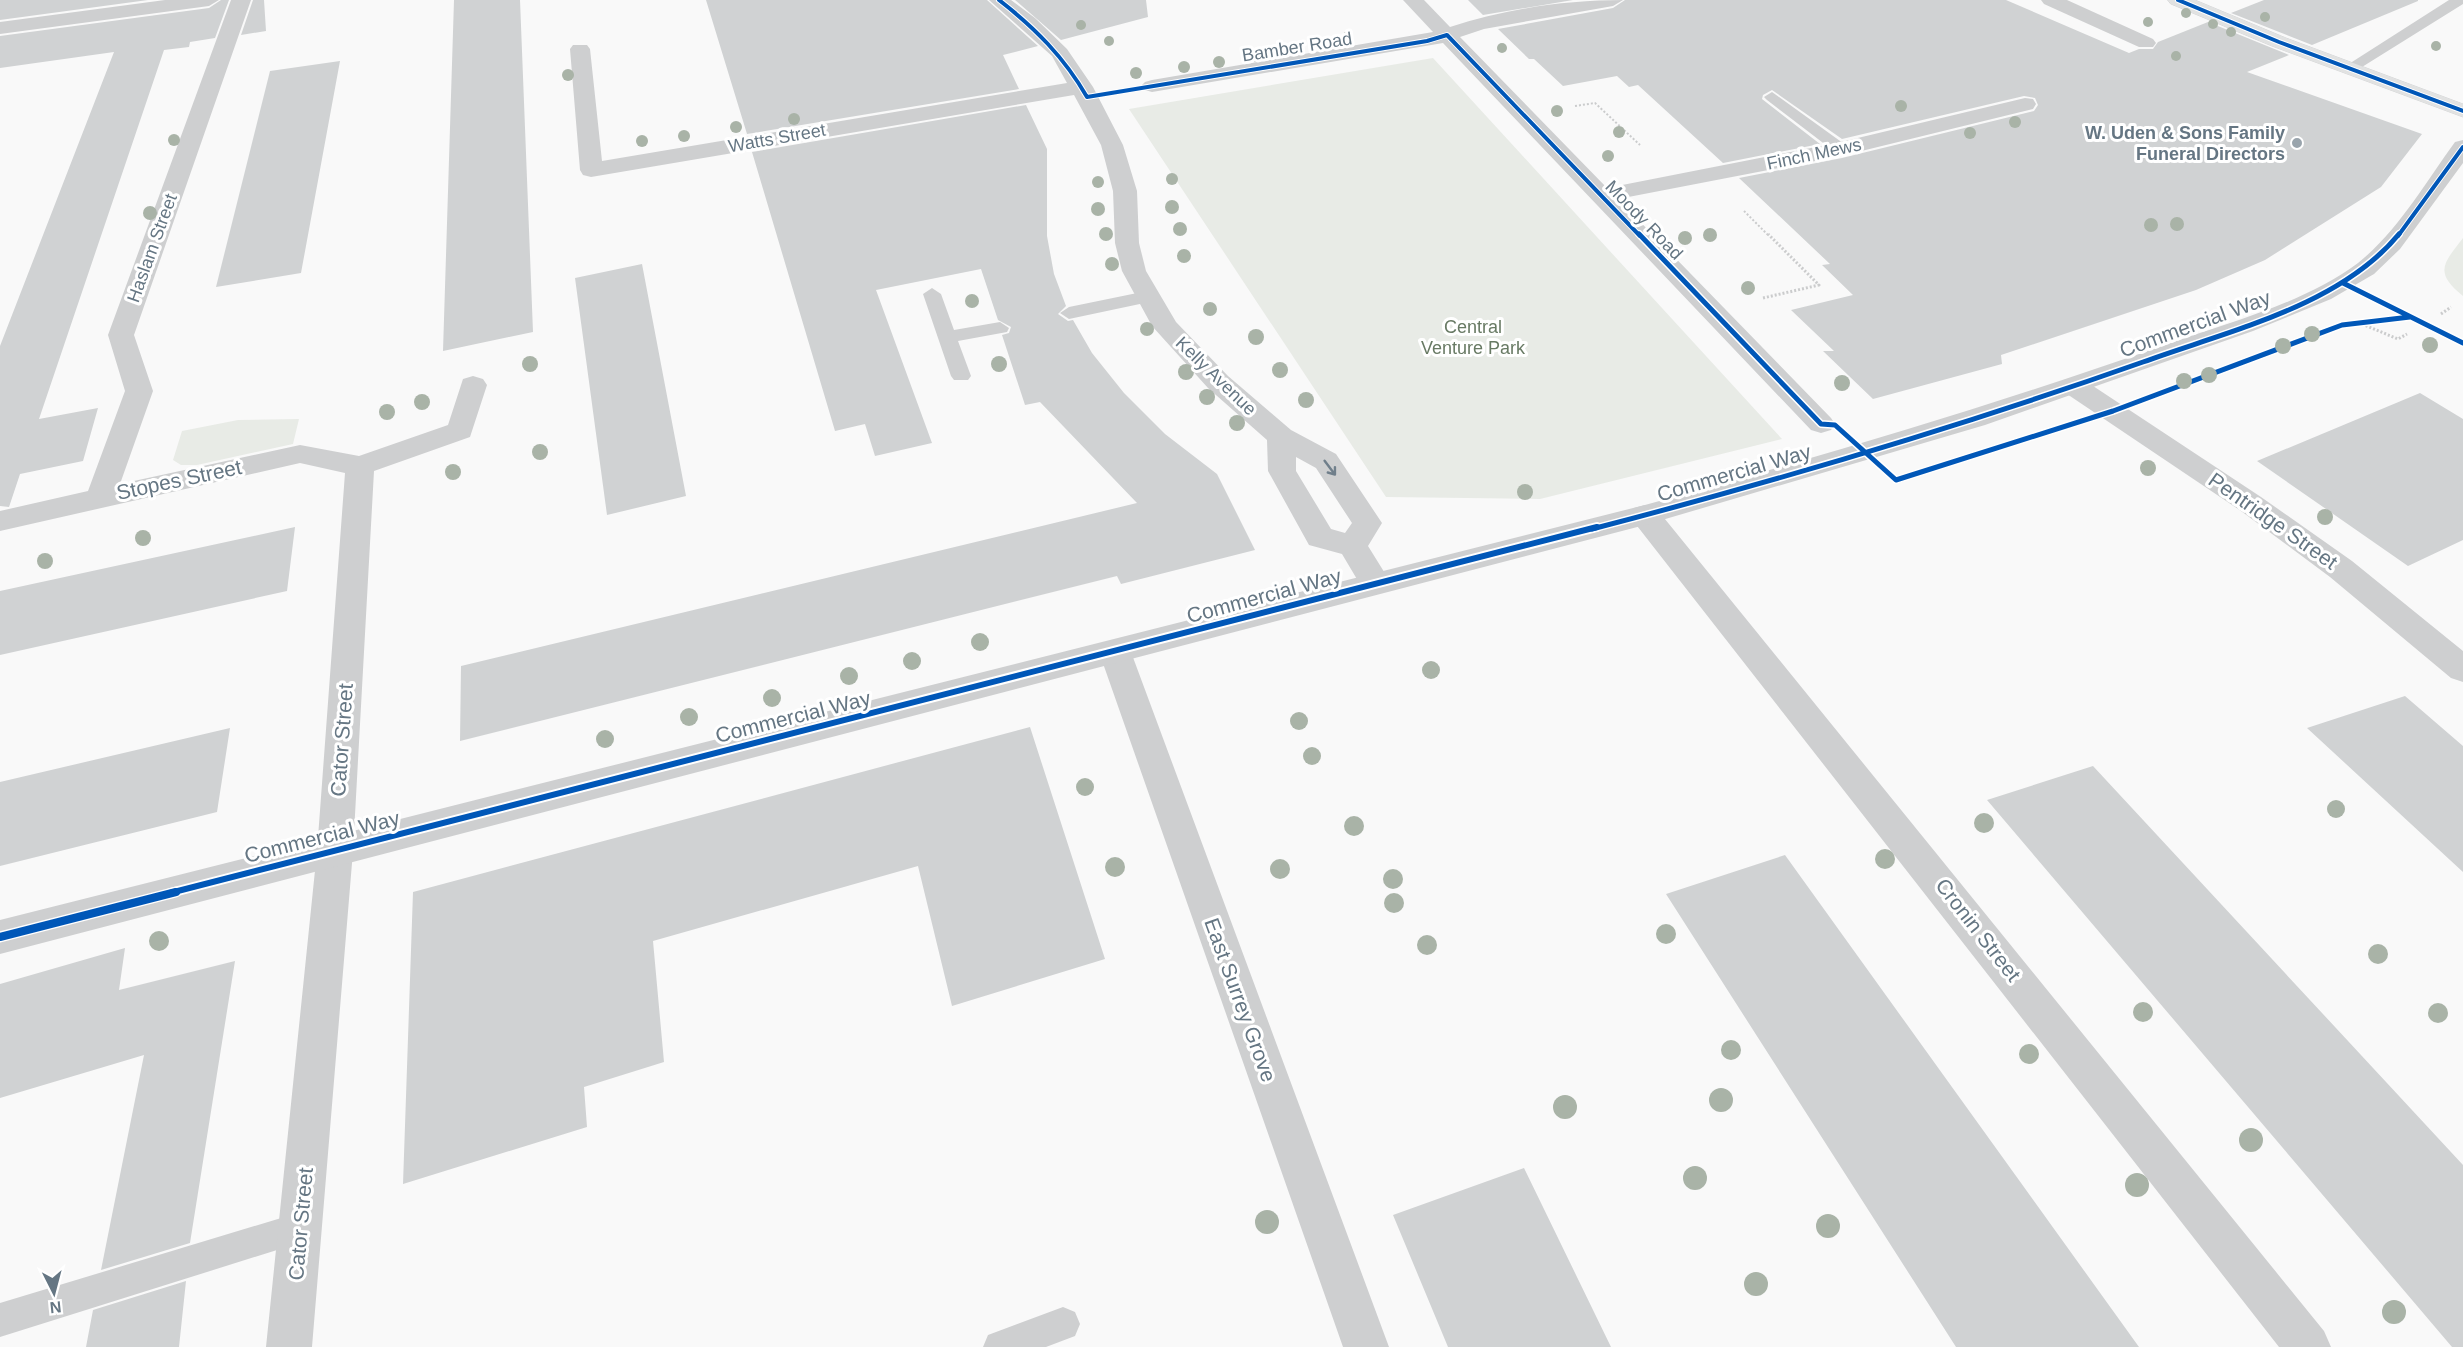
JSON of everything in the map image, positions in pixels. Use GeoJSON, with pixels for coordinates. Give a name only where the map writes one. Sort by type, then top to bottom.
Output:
{"type":"FeatureCollection","features":[{"type":"Feature","properties":{"kind":"main road"},"geometry":{"type":"LineString","coordinates":[[2178,0],[2349,69],[2463,111]]}},
{"type":"Feature","properties":{"kind":"street"},"geometry":{"type":"LineString","coordinates":[[0,28],[209,0]]}},
{"type":"Feature","properties":{"kind":"street","name":"Haslam Street"},"geometry":{"type":"LineString","coordinates":[[101,497],[139,391],[121,335],[241,0]]}},
{"type":"Feature","properties":{"kind":"street","name":"Kelly Avenue"},"geometry":{"type":"LineString","coordinates":[[999,0],[1047,38],[1060,53],[1082,87],[1118,162],[1125,191],[1127,243],[1134,271],[1165,326],[1188,353],[1281,437],[1326,461],[1367,523],[1353,546]]}},
{"type":"Feature","properties":{"kind":"street","name":"Moody Road"},"geometry":{"type":"LineString","coordinates":[[1413,0],[1821,424]]}},
{"type":"Feature","properties":{"kind":"street","name":"Bamber Road"},"geometry":{"type":"LineString","coordinates":[[1152,86],[1408,45],[1480,24],[1613,0]]}},
{"type":"Feature","properties":{"kind":"street"},"geometry":{"type":"LineString","coordinates":[[2051,0],[2146,43]]}},
{"type":"Feature","properties":{"kind":"street","name":"Watts Street"},"geometry":{"type":"LineString","coordinates":[[580,49],[591,170],[1082,87]]}},
{"type":"Feature","properties":{"kind":"street","name":"Finch Mews"},"geometry":{"type":"LineString","coordinates":[[1600,196],[1841,149],[2025,104]]}},
{"type":"Feature","properties":{"kind":"street","name":"Commercial Way"},"geometry":{"type":"LineString","coordinates":[[0,937],[1646,515],[1866,453],[2074,386],[2264,316],[2343,283],[2366,268],[2383,252],[2463,147]]}},
{"type":"Feature","properties":{"kind":"street"},"geometry":{"type":"LineString","coordinates":[[360,466],[460,431],[473,385]]}},
{"type":"Feature","properties":{"kind":"street","name":"Pentridge Street"},"geometry":{"type":"LineString","coordinates":[[2074,386],[2269,517],[2341,569],[2463,669]]}},
{"type":"Feature","properties":{"kind":"street"},"geometry":{"type":"LineString","coordinates":[[1281,437],[1282,471],[1320,537],[1353,546],[1375,583]]}},
{"type":"Feature","properties":{"kind":"street","name":"Stopes Street"},"geometry":{"type":"LineString","coordinates":[[0,521],[300,454],[360,466]]}},
{"type":"Feature","properties":{"kind":"street","name":"Cator Street"},"geometry":{"type":"LineString","coordinates":[[289,1347],[335,850],[360,466]]}},
{"type":"Feature","properties":{"kind":"street","name":"Cronin Street"},"geometry":{"type":"LineString","coordinates":[[1646,515],[2308,1347]]}},
{"type":"Feature","properties":{"kind":"street","name":"East Surrey Grove"},"geometry":{"type":"LineString","coordinates":[[1115,652],[1366,1347]]}},
{"type":"Feature","properties":{"kind":"lane"},"geometry":{"type":"LineString","coordinates":[[2349,69],[2459,0]]}},
{"type":"Feature","properties":{"kind":"lane"},"geometry":{"type":"LineString","coordinates":[[1772,97],[1841,149]]}},
{"type":"Feature","properties":{"kind":"lane"},"geometry":{"type":"LineString","coordinates":[[932,294],[962,376]]}},
{"type":"Feature","properties":{"kind":"lane"},"geometry":{"type":"LineString","coordinates":[[1069,313],[1147,297]]}},
{"type":"Feature","properties":{"kind":"lane"},"geometry":{"type":"LineString","coordinates":[[948,337],[1000,327]]}},
{"type":"Feature","properties":{"kind":"lane"},"geometry":{"type":"LineString","coordinates":[[0,1320],[301,1228]]}},
{"type":"Feature","properties":{"kind":"lane"},"geometry":{"type":"LineString","coordinates":[[1000,1347],[1063,1324]]}},
{"type":"Feature","properties":{"kind":"path"},"geometry":{"type":"LineString","coordinates":[[2441,314],[2451,307]]}},
{"type":"Feature","properties":{"kind":"path"},"geometry":{"type":"LineString","coordinates":[[2366,324],[2398,339],[2407,334]]}},
{"type":"Feature","properties":{"kind":"green space","name":"Central Venture Park"},"geometry":{"type":"Polygon","coordinates":[[[1433,58],[1782,439],[1540,499],[1386,497],[1129,109],[1433,58]]]}},
{"type":"Feature","properties":{"kind":"green space"},"geometry":{"type":"Polygon","coordinates":[[[2463,238],[2463,296],[2448,280],[2445,267],[2463,238]]]}},
{"type":"Feature","properties":{"kind":"green space"},"geometry":{"type":"Polygon","coordinates":[[[299,419],[293,444],[197,465],[181,465],[173,460],[182,431],[238,420],[299,419]]]}},
{"type":"Feature","properties":{"kind":"building"},"geometry":{"type":"Polygon","coordinates":[[[0,0],[148,0],[0,20],[0,0]]]}},
{"type":"Feature","properties":{"kind":"building"},"geometry":{"type":"Polygon","coordinates":[[[221,0],[229,0],[215,38],[190,42],[189,47],[164,50],[39,419],[98,408],[83,461],[20,474],[9,507],[0,506],[0,346],[114,52],[0,68],[0,36],[209,8],[221,0]]]}},
{"type":"Feature","properties":{"kind":"building"},"geometry":{"type":"Polygon","coordinates":[[[253,0],[264,0],[266,31],[241,35],[253,0]]]}},
{"type":"Feature","properties":{"kind":"building"},"geometry":{"type":"Polygon","coordinates":[[[454,0],[520,0],[533,332],[443,351],[454,0]]]}},
{"type":"Feature","properties":{"kind":"building"},"geometry":{"type":"Polygon","coordinates":[[[706,0],[987,0],[1038,46],[1003,55],[1019,89],[747,134],[706,0]]]}},
{"type":"Feature","properties":{"kind":"building"},"geometry":{"type":"Polygon","coordinates":[[[1015,0],[1146,0],[1148,17],[1061,40],[1015,0]]]}},
{"type":"Feature","properties":{"kind":"building"},"geometry":{"type":"Polygon","coordinates":[[[1468,0],[1573,0],[1483,15],[1468,0]]]}},
{"type":"Feature","properties":{"kind":"building"},"geometry":{"type":"Polygon","coordinates":[[[1625,0],[2006,0],[2129,53],[2139,49],[2153,49],[2158,42],[2208,22],[2289,55],[2247,72],[2422,134],[2381,187],[2265,260],[2196,290],[2001,355],[2002,364],[1873,399],[1823,351],[1834,351],[1791,310],[1853,295],[1822,265],[1830,264],[1739,178],[1842,158],[2034,111],[2038,105],[2035,98],[2024,96],[1842,139],[1772,90],[1763,95],[1762,99],[1820,144],[1723,163],[1638,85],[1629,87],[1617,76],[1563,86],[1534,59],[1529,59],[1498,29],[1613,8],[1625,0]]]}},
{"type":"Feature","properties":{"kind":"building"},"geometry":{"type":"Polygon","coordinates":[[[2264,0],[2418,1],[2312,45],[2231,13],[2264,0]]]}},
{"type":"Feature","properties":{"kind":"building"},"geometry":{"type":"Polygon","coordinates":[[[340,61],[301,273],[216,287],[270,71],[340,61]]]}},
{"type":"Feature","properties":{"kind":"building"},"geometry":{"type":"Polygon","coordinates":[[[1026,105],[1047,149],[1047,236],[1054,274],[1066,306],[1058,314],[1068,321],[1073,320],[1092,353],[1124,393],[1165,434],[1217,474],[1255,550],[1121,584],[1117,576],[460,741],[461,666],[1137,503],[1040,402],[1025,405],[1002,335],[1009,333],[1011,327],[998,320],[981,269],[876,290],[932,443],[875,456],[865,424],[835,431],[752,152],[1026,105]]]}},
{"type":"Feature","properties":{"kind":"building"},"geometry":{"type":"Polygon","coordinates":[[[642,264],[686,496],[607,515],[575,278],[642,264]]]}},
{"type":"Feature","properties":{"kind":"building"},"geometry":{"type":"Polygon","coordinates":[[[2420,393],[2463,419],[2463,540],[2408,566],[2257,461],[2420,393]]]}},
{"type":"Feature","properties":{"kind":"building"},"geometry":{"type":"Polygon","coordinates":[[[295,527],[287,591],[0,655],[0,591],[295,527]]]}},
{"type":"Feature","properties":{"kind":"building"},"geometry":{"type":"Polygon","coordinates":[[[2405,696],[2463,746],[2463,872],[2307,728],[2405,696]]]}},
{"type":"Feature","properties":{"kind":"building"},"geometry":{"type":"Polygon","coordinates":[[[1030,727],[1105,959],[952,1006],[918,866],[653,941],[664,1062],[584,1087],[587,1127],[403,1184],[413,892],[1030,727]]]}},
{"type":"Feature","properties":{"kind":"building"},"geometry":{"type":"Polygon","coordinates":[[[230,728],[217,812],[0,866],[0,782],[230,728]]]}},
{"type":"Feature","properties":{"kind":"building"},"geometry":{"type":"Polygon","coordinates":[[[2093,766],[2463,1165],[2463,1347],[2452,1347],[1987,800],[2093,766]]]}},
{"type":"Feature","properties":{"kind":"building"},"geometry":{"type":"Polygon","coordinates":[[[1785,855],[2139,1347],[1956,1347],[1666,894],[1785,855]]]}},
{"type":"Feature","properties":{"kind":"building"},"geometry":{"type":"Polygon","coordinates":[[[125,948],[119,990],[235,961],[190,1243],[101,1270],[144,1055],[0,1098],[0,984],[125,948]]]}},
{"type":"Feature","properties":{"kind":"building"},"geometry":{"type":"Polygon","coordinates":[[[1524,1168],[1611,1347],[1448,1347],[1393,1215],[1524,1168]]]}},
{"type":"Feature","properties":{"kind":"building"},"geometry":{"type":"Polygon","coordinates":[[[186,1281],[179,1347],[86,1347],[93,1310],[186,1281]]]}},
{"type":"Feature","properties":{"kind":"cycle path"},"geometry":{"type":"LineString","coordinates":[[999,0],[1049,43],[1069,68],[1087,97],[1427,41],[1447,35],[1821,424],[1835,425],[1896,480],[2113,411],[2342,325],[2410,317]]}},
{"type":"Feature","properties":{"kind":"cycle path"},"geometry":{"type":"LineString","coordinates":[[2178,0],[2279,42],[2463,111]]}},
{"type":"Feature","properties":{"kind":"cycle path"},"geometry":{"type":"LineString","coordinates":[[0,937],[1645,515],[1844,459],[1975,418],[2244,326],[2297,305],[2345,282],[2365,269],[2392,244],[2463,147]]}},
{"type":"Feature","properties":{"kind":"cycle path"},"geometry":{"type":"LineString","coordinates":[[2343,283],[2463,343]]}},
{"type":"Feature","properties":{"kind":"place","name":"W. Uden & Sons Family Funeral Directors"},"geometry":{"type":"Point","coordinates":[2297,143]}}]}
